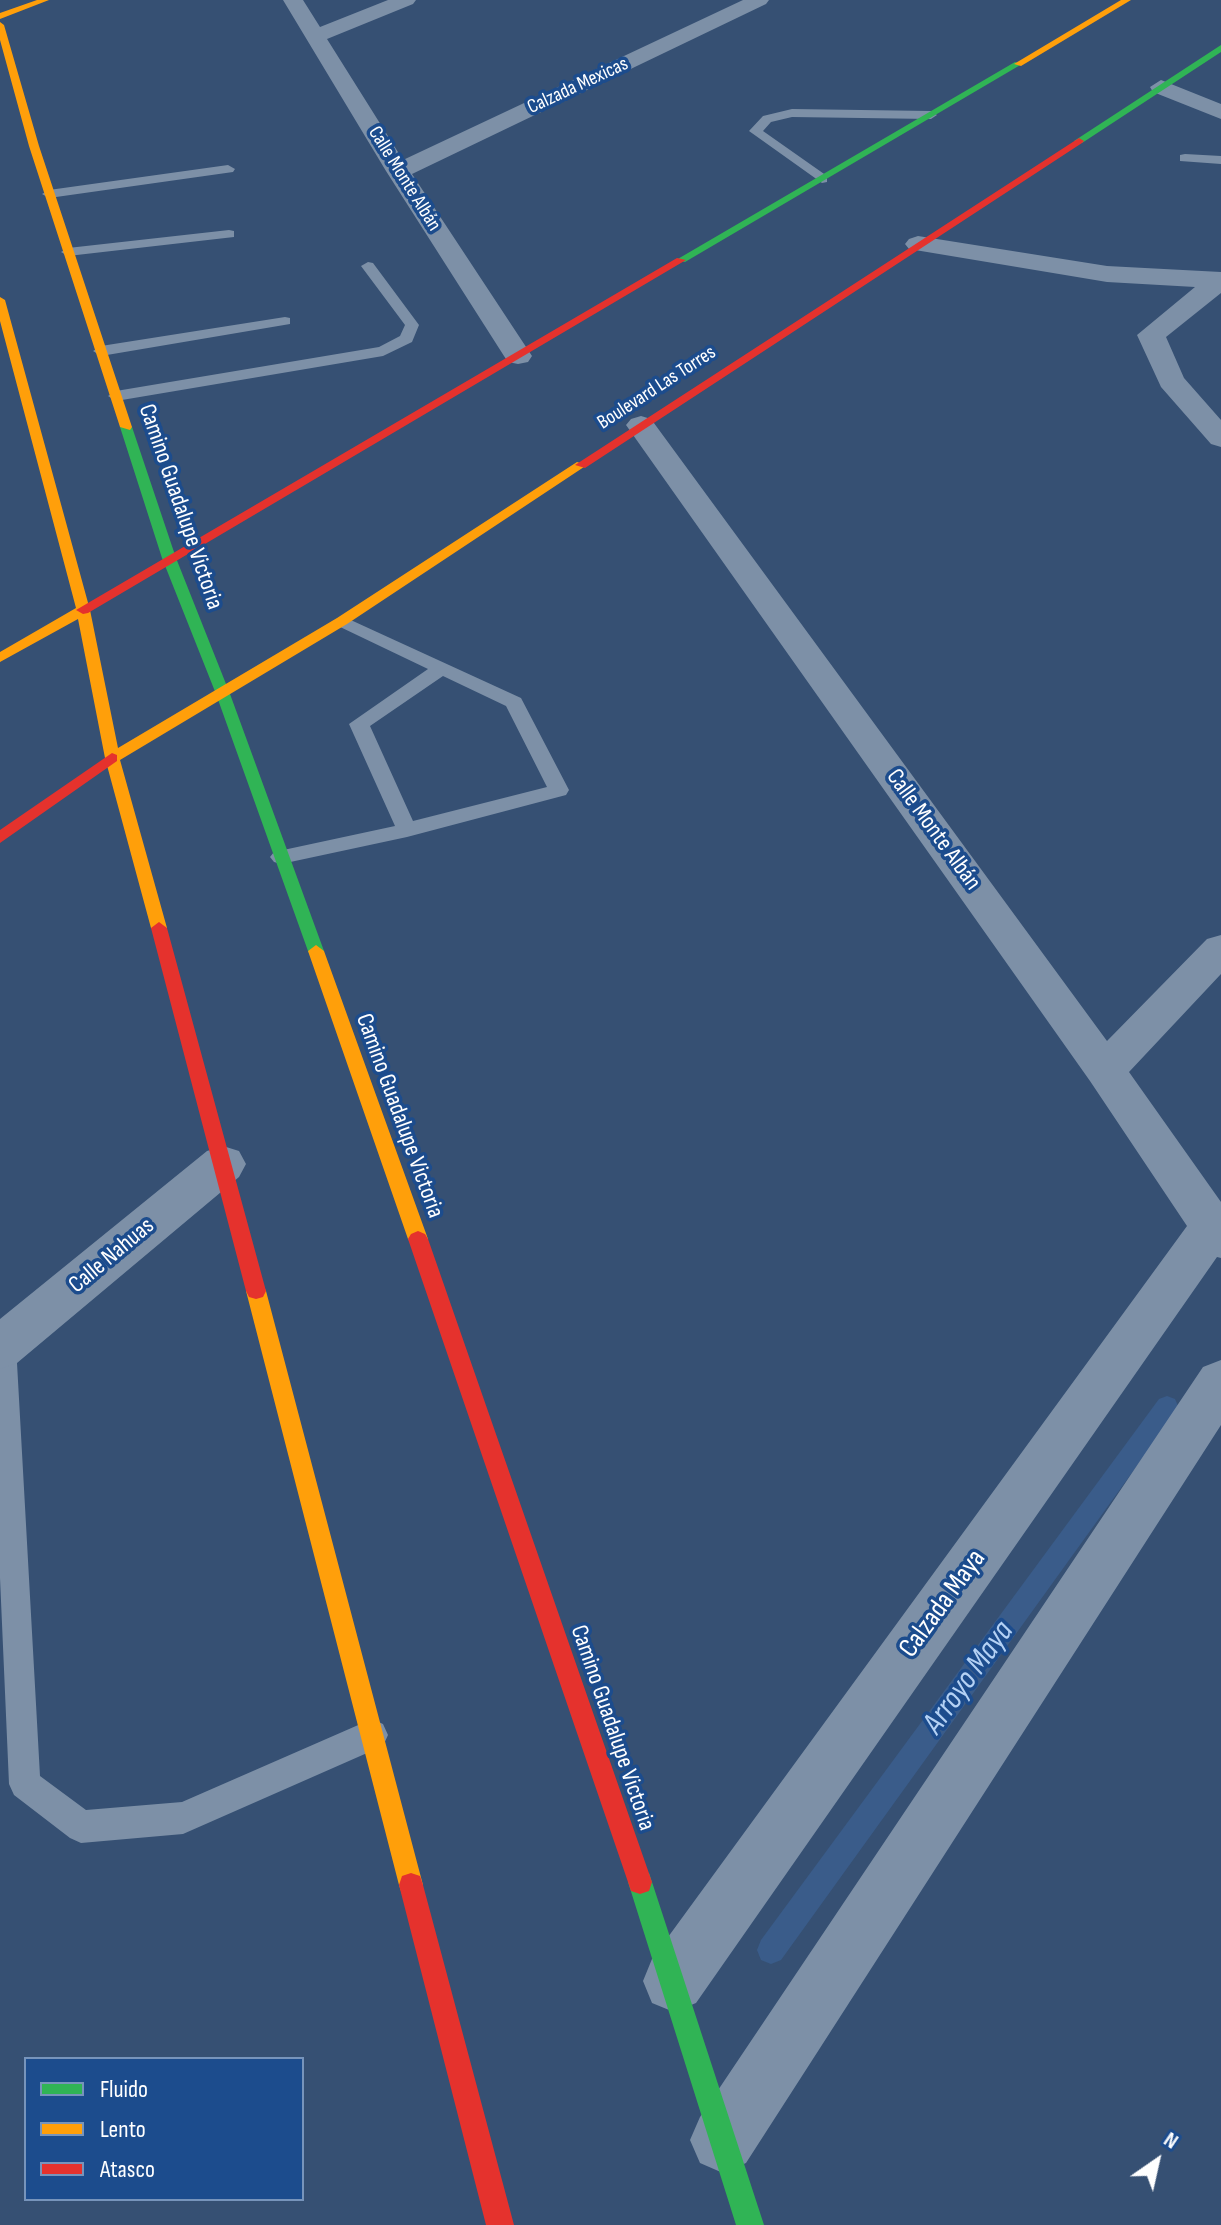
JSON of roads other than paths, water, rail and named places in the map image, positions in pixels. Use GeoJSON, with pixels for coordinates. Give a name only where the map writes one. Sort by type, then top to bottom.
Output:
{"type":"FeatureCollection","features":[{"type":"Feature","properties":{"kind":"main road"},"geometry":{"type":"LineString","coordinates":[[0,16],[45,0]]}},
{"type":"Feature","properties":{"kind":"main road"},"geometry":{"type":"LineString","coordinates":[[0,658],[1127,0]]}},
{"type":"Feature","properties":{"kind":"main road","name":"Camino Guadalupe Victoria"},"geometry":{"type":"LineString","coordinates":[[0,25],[49,194],[169,558],[223,694],[387,1149],[674,1981],[750,2225]]}},
{"type":"Feature","properties":{"kind":"main road","name":"Boulevard Las Torres"},"geometry":{"type":"LineString","coordinates":[[0,838],[112,758],[342,621],[1221,48]]}},
{"type":"Feature","properties":{"kind":"main road"},"geometry":{"type":"LineString","coordinates":[[1,310],[83,610],[112,758],[223,1164],[500,2225]]}},
{"type":"Feature","properties":{"kind":"street","name":"Calle Monte Albán"},"geometry":{"type":"LineString","coordinates":[[293,0],[398,171],[518,356]]}},
{"type":"Feature","properties":{"kind":"street"},"geometry":{"type":"LineString","coordinates":[[316,36],[406,0]]}},
{"type":"Feature","properties":{"kind":"street","name":"Calzada Mexicas"},"geometry":{"type":"LineString","coordinates":[[398,171],[759,0]]}},
{"type":"Feature","properties":{"kind":"street"},"geometry":{"type":"LineString","coordinates":[[1161,87],[1221,112]]}},
{"type":"Feature","properties":{"kind":"street"},"geometry":{"type":"LineString","coordinates":[[918,244],[1107,274],[1219,281]]}},
{"type":"Feature","properties":{"kind":"street"},"geometry":{"type":"LineString","coordinates":[[1219,281],[1151,335],[1171,381],[1221,438]]}},
{"type":"Feature","properties":{"kind":"street","name":"Calle Monte Albán"},"geometry":{"type":"LineString","coordinates":[[641,425],[1105,1070],[1216,1233]]}},
{"type":"Feature","properties":{"kind":"street"},"geometry":{"type":"LineString","coordinates":[[1105,1070],[1221,949]]}},
{"type":"Feature","properties":{"kind":"street","name":"Calle Nahuas"},"geometry":{"type":"LineString","coordinates":[[2,1347],[223,1164]]}},
{"type":"Feature","properties":{"kind":"street","name":"Calzada Maya"},"geometry":{"type":"LineString","coordinates":[[674,1981],[1216,1233]]}},
{"type":"Feature","properties":{"kind":"street"},"geometry":{"type":"LineString","coordinates":[[723,2140],[1221,1382]]}},
{"type":"Feature","properties":{"kind":"lane"},"geometry":{"type":"LineString","coordinates":[[822,179],[755,131],[767,119],[792,113],[931,115]]}},
{"type":"Feature","properties":{"kind":"lane"},"geometry":{"type":"LineString","coordinates":[[1185,158],[1221,160]]}},
{"type":"Feature","properties":{"kind":"lane"},"geometry":{"type":"LineString","coordinates":[[49,194],[228,169]]}},
{"type":"Feature","properties":{"kind":"lane"},"geometry":{"type":"LineString","coordinates":[[68,252],[229,234]]}},
{"type":"Feature","properties":{"kind":"lane"},"geometry":{"type":"LineString","coordinates":[[116,396],[383,351],[407,339],[412,325],[368,266]]}},
{"type":"Feature","properties":{"kind":"lane"},"geometry":{"type":"LineString","coordinates":[[101,351],[285,321]]}},
{"type":"Feature","properties":{"kind":"lane"},"geometry":{"type":"LineString","coordinates":[[281,857],[407,830],[559,790],[514,702],[342,621]]}},
{"type":"Feature","properties":{"kind":"lane"},"geometry":{"type":"LineString","coordinates":[[407,830],[359,724],[441,668]]}},
{"type":"Feature","properties":{"kind":"lane"},"geometry":{"type":"LineString","coordinates":[[2,1347],[25,1784],[81,1827],[183,1818],[372,1735]]}},
{"type":"Feature","properties":{"kind":"waterway","name":"Arroyo Maya"},"geometry":{"type":"LineString","coordinates":[[771,1950],[1167,1406]]}}]}
